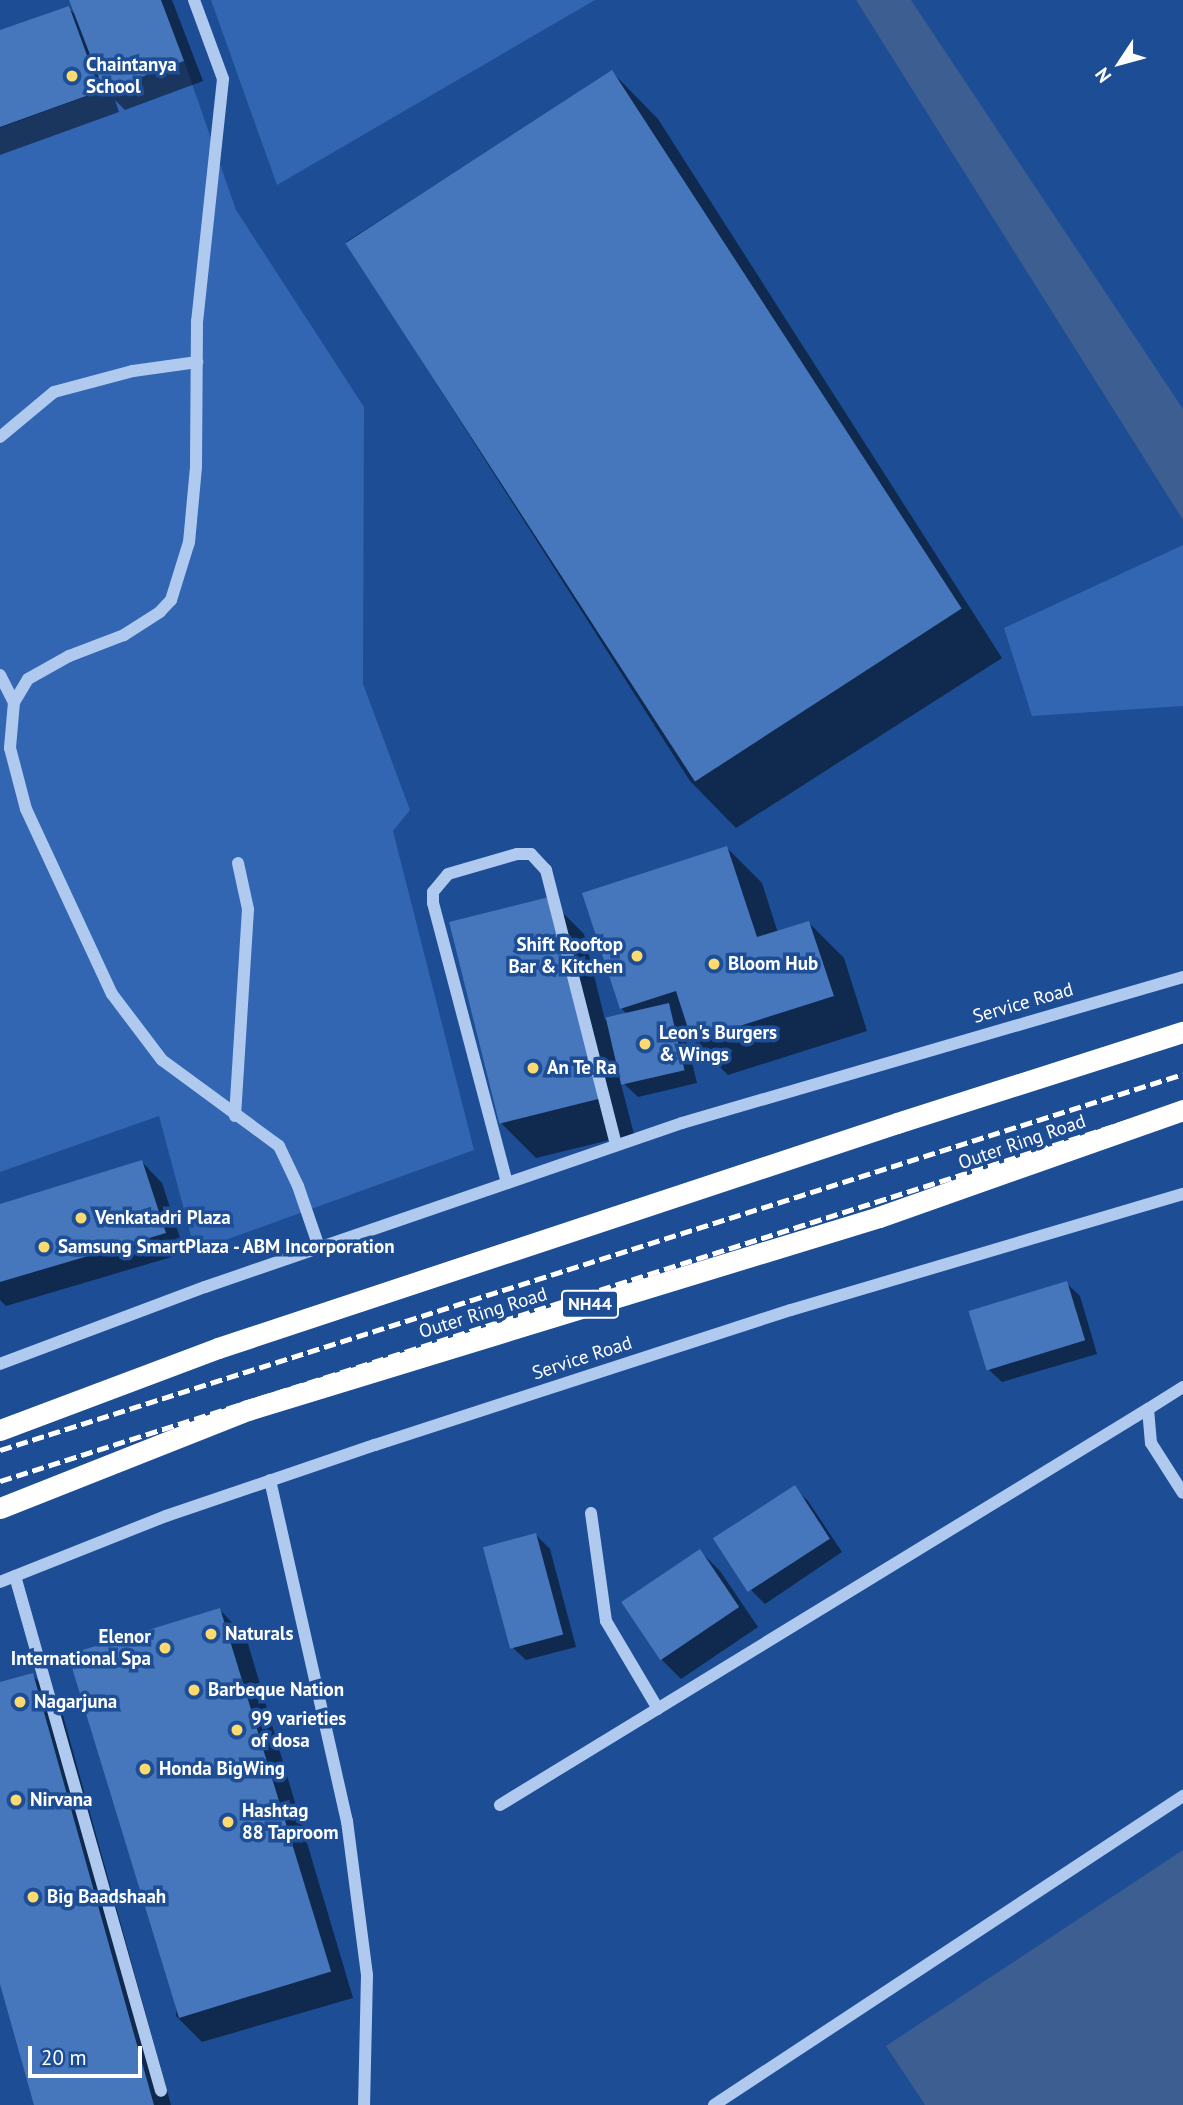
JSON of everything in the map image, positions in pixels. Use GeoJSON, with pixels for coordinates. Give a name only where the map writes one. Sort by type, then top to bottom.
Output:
{"type":"FeatureCollection","features":[{"type":"Feature","properties":{"kind":"highway"},"geometry":{"type":"LineString","coordinates":[[0,1430],[218,1348],[897,1122],[1183,1032]]}},
{"type":"Feature","properties":{"kind":"highway","name":"Outer Ring Road"},"geometry":{"type":"LineString","coordinates":[[0,1508],[248,1410],[879,1217],[1183,1110]]}},
{"type":"Feature","properties":{"kind":"street"},"geometry":{"type":"LineString","coordinates":[[194,0],[223,79],[197,321],[196,467],[189,542],[171,600],[160,612],[124,635],[69,656],[28,679],[14,702],[9,748],[26,809],[112,994],[162,1060],[279,1146],[298,1186],[319,1247]]}},
{"type":"Feature","properties":{"kind":"street"},"geometry":{"type":"LineString","coordinates":[[0,437],[54,393],[133,371],[197,362]]}},
{"type":"Feature","properties":{"kind":"street"},"geometry":{"type":"LineString","coordinates":[[0,674],[14,702]]}},
{"type":"Feature","properties":{"kind":"street"},"geometry":{"type":"LineString","coordinates":[[507,1183],[433,903],[433,892],[448,874],[517,854],[531,854],[546,870],[616,1145]]}},
{"type":"Feature","properties":{"kind":"street"},"geometry":{"type":"LineString","coordinates":[[235,1116],[248,909],[238,863]]}},
{"type":"Feature","properties":{"kind":"street","name":"Service Road"},"geometry":{"type":"LineString","coordinates":[[0,1364],[319,1247],[682,1123],[1183,977]]}},
{"type":"Feature","properties":{"kind":"street","name":"Service Road"},"geometry":{"type":"LineString","coordinates":[[0,1582],[166,1517],[270,1480],[792,1310],[1183,1194]]}},
{"type":"Feature","properties":{"kind":"street"},"geometry":{"type":"LineString","coordinates":[[500,1805],[1183,1387]]}},
{"type":"Feature","properties":{"kind":"street"},"geometry":{"type":"LineString","coordinates":[[1148,1409],[1152,1443],[1183,1493]]}},
{"type":"Feature","properties":{"kind":"street"},"geometry":{"type":"LineString","coordinates":[[270,1480],[347,1821],[368,1975],[364,2105]]}},
{"type":"Feature","properties":{"kind":"street"},"geometry":{"type":"LineString","coordinates":[[591,1513],[606,1621],[658,1709]]}},
{"type":"Feature","properties":{"kind":"street"},"geometry":{"type":"LineString","coordinates":[[15,1576],[136,2026],[161,2091]]}},
{"type":"Feature","properties":{"kind":"street"},"geometry":{"type":"LineString","coordinates":[[714,2105],[1183,1796]]}},
{"type":"Feature","properties":{"kind":"shaded area"},"geometry":{"type":"Polygon","coordinates":[[[211,0],[595,0],[277,185],[211,0]]]}},
{"type":"Feature","properties":{"kind":"shaded area"},"geometry":{"type":"Polygon","coordinates":[[[856,0],[911,0],[1183,409],[1183,520],[856,0]]]}},
{"type":"Feature","properties":{"kind":"shaded area"},"geometry":{"type":"Polygon","coordinates":[[[184,61],[236,210],[364,407],[363,684],[410,810],[393,831],[474,1150],[195,1251],[159,1116],[0,1172],[0,128],[184,61]]]}},
{"type":"Feature","properties":{"kind":"shaded area"},"geometry":{"type":"Polygon","coordinates":[[[1183,545],[1183,706],[1032,716],[1004,628],[1183,545]]]}},
{"type":"Feature","properties":{"kind":"shaded area"},"geometry":{"type":"Polygon","coordinates":[[[1183,1850],[1183,2105],[925,2105],[886,2046],[1183,1850]]]}},
{"type":"Feature","properties":{"kind":"building"},"geometry":{"type":"Polygon","coordinates":[[[69,0],[161,0],[184,61],[104,91],[69,0]]]}},
{"type":"Feature","properties":{"kind":"building"},"geometry":{"type":"Polygon","coordinates":[[[69,6],[100,91],[0,127],[0,30],[69,6]]]}},
{"type":"Feature","properties":{"kind":"building"},"geometry":{"type":"Polygon","coordinates":[[[612,70],[962,608],[695,782],[345,243],[612,70]]]}},
{"type":"Feature","properties":{"kind":"building","name":"Bloom Hub"},"geometry":{"type":"Polygon","coordinates":[[[727,846],[757,937],[809,921],[834,996],[692,1041],[676,991],[620,1009],[582,893],[727,846]]]}},
{"type":"Feature","properties":{"kind":"building"},"geometry":{"type":"Polygon","coordinates":[[[549,897],[599,1099],[499,1124],[449,922],[549,897]]]}},
{"type":"Feature","properties":{"kind":"building","name":"Leon's Burgers & Wings"},"geometry":{"type":"Polygon","coordinates":[[[669,1003],[685,1070],[621,1085],[606,1018],[669,1003]]]}},
{"type":"Feature","properties":{"kind":"building","name":"Venkatadri Plaza"},"geometry":{"type":"Polygon","coordinates":[[[142,1160],[166,1233],[0,1282],[0,1204],[142,1160]]]}},
{"type":"Feature","properties":{"kind":"building"},"geometry":{"type":"Polygon","coordinates":[[[1067,1281],[1085,1340],[987,1370],[969,1311],[1067,1281]]]}},
{"type":"Feature","properties":{"kind":"building"},"geometry":{"type":"Polygon","coordinates":[[[795,1485],[830,1539],[748,1592],[713,1538],[795,1485]]]}},
{"type":"Feature","properties":{"kind":"building"},"geometry":{"type":"Polygon","coordinates":[[[536,1533],[563,1634],[510,1649],[483,1547],[536,1533]]]}},
{"type":"Feature","properties":{"kind":"building"},"geometry":{"type":"Polygon","coordinates":[[[700,1549],[739,1607],[660,1660],[621,1602],[700,1549]]]}},
{"type":"Feature","properties":{"kind":"building"},"geometry":{"type":"Polygon","coordinates":[[[220,1608],[331,1971],[179,2018],[68,1654],[220,1608]]]}},
{"type":"Feature","properties":{"kind":"building"},"geometry":{"type":"Polygon","coordinates":[[[33,1673],[154,2105],[34,2105],[0,1984],[0,1682],[33,1673]]]}},
{"type":"Feature","properties":{"kind":"railway"},"geometry":{"type":"LineString","coordinates":[[0,1450],[1183,1074]]}},
{"type":"Feature","properties":{"kind":"railway"},"geometry":{"type":"LineString","coordinates":[[0,1481],[1183,1104]]}},
{"type":"Feature","properties":{"kind":"place","name":"Chaintanya School"},"geometry":{"type":"Point","coordinates":[72,76]}},
{"type":"Feature","properties":{"kind":"place","name":"Shift Rooftop Bar & Kitchen"},"geometry":{"type":"Point","coordinates":[637,956]}},
{"type":"Feature","properties":{"kind":"place","name":"Bloom Hub"},"geometry":{"type":"Point","coordinates":[714,964]}},
{"type":"Feature","properties":{"kind":"place","name":"Leon's Burgers & Wings"},"geometry":{"type":"Point","coordinates":[645,1044]}},
{"type":"Feature","properties":{"kind":"place","name":"An Te Ra"},"geometry":{"type":"Point","coordinates":[533,1068]}},
{"type":"Feature","properties":{"kind":"place","name":"Venkatadri Plaza"},"geometry":{"type":"Point","coordinates":[81,1218]}},
{"type":"Feature","properties":{"kind":"place","name":"Samsung SmartPlaza - ABM Incorporation"},"geometry":{"type":"Point","coordinates":[44,1247]}},
{"type":"Feature","properties":{"kind":"place","name":"Naturals"},"geometry":{"type":"Point","coordinates":[211,1634]}},
{"type":"Feature","properties":{"kind":"place","name":"Elenor International Spa"},"geometry":{"type":"Point","coordinates":[165,1648]}},
{"type":"Feature","properties":{"kind":"place","name":"Barbeque Nation"},"geometry":{"type":"Point","coordinates":[194,1690]}},
{"type":"Feature","properties":{"kind":"place","name":"Nagarjuna"},"geometry":{"type":"Point","coordinates":[20,1702]}},
{"type":"Feature","properties":{"kind":"place","name":"99 varieties of dosa"},"geometry":{"type":"Point","coordinates":[237,1730]}},
{"type":"Feature","properties":{"kind":"place","name":"Honda BigWing"},"geometry":{"type":"Point","coordinates":[145,1769]}},
{"type":"Feature","properties":{"kind":"place","name":"Nirvana"},"geometry":{"type":"Point","coordinates":[16,1800]}},
{"type":"Feature","properties":{"kind":"place","name":"Hashtag 88 Taproom"},"geometry":{"type":"Point","coordinates":[228,1822]}},
{"type":"Feature","properties":{"kind":"place","name":"Big Baadshaah"},"geometry":{"type":"Point","coordinates":[33,1897]}}]}
